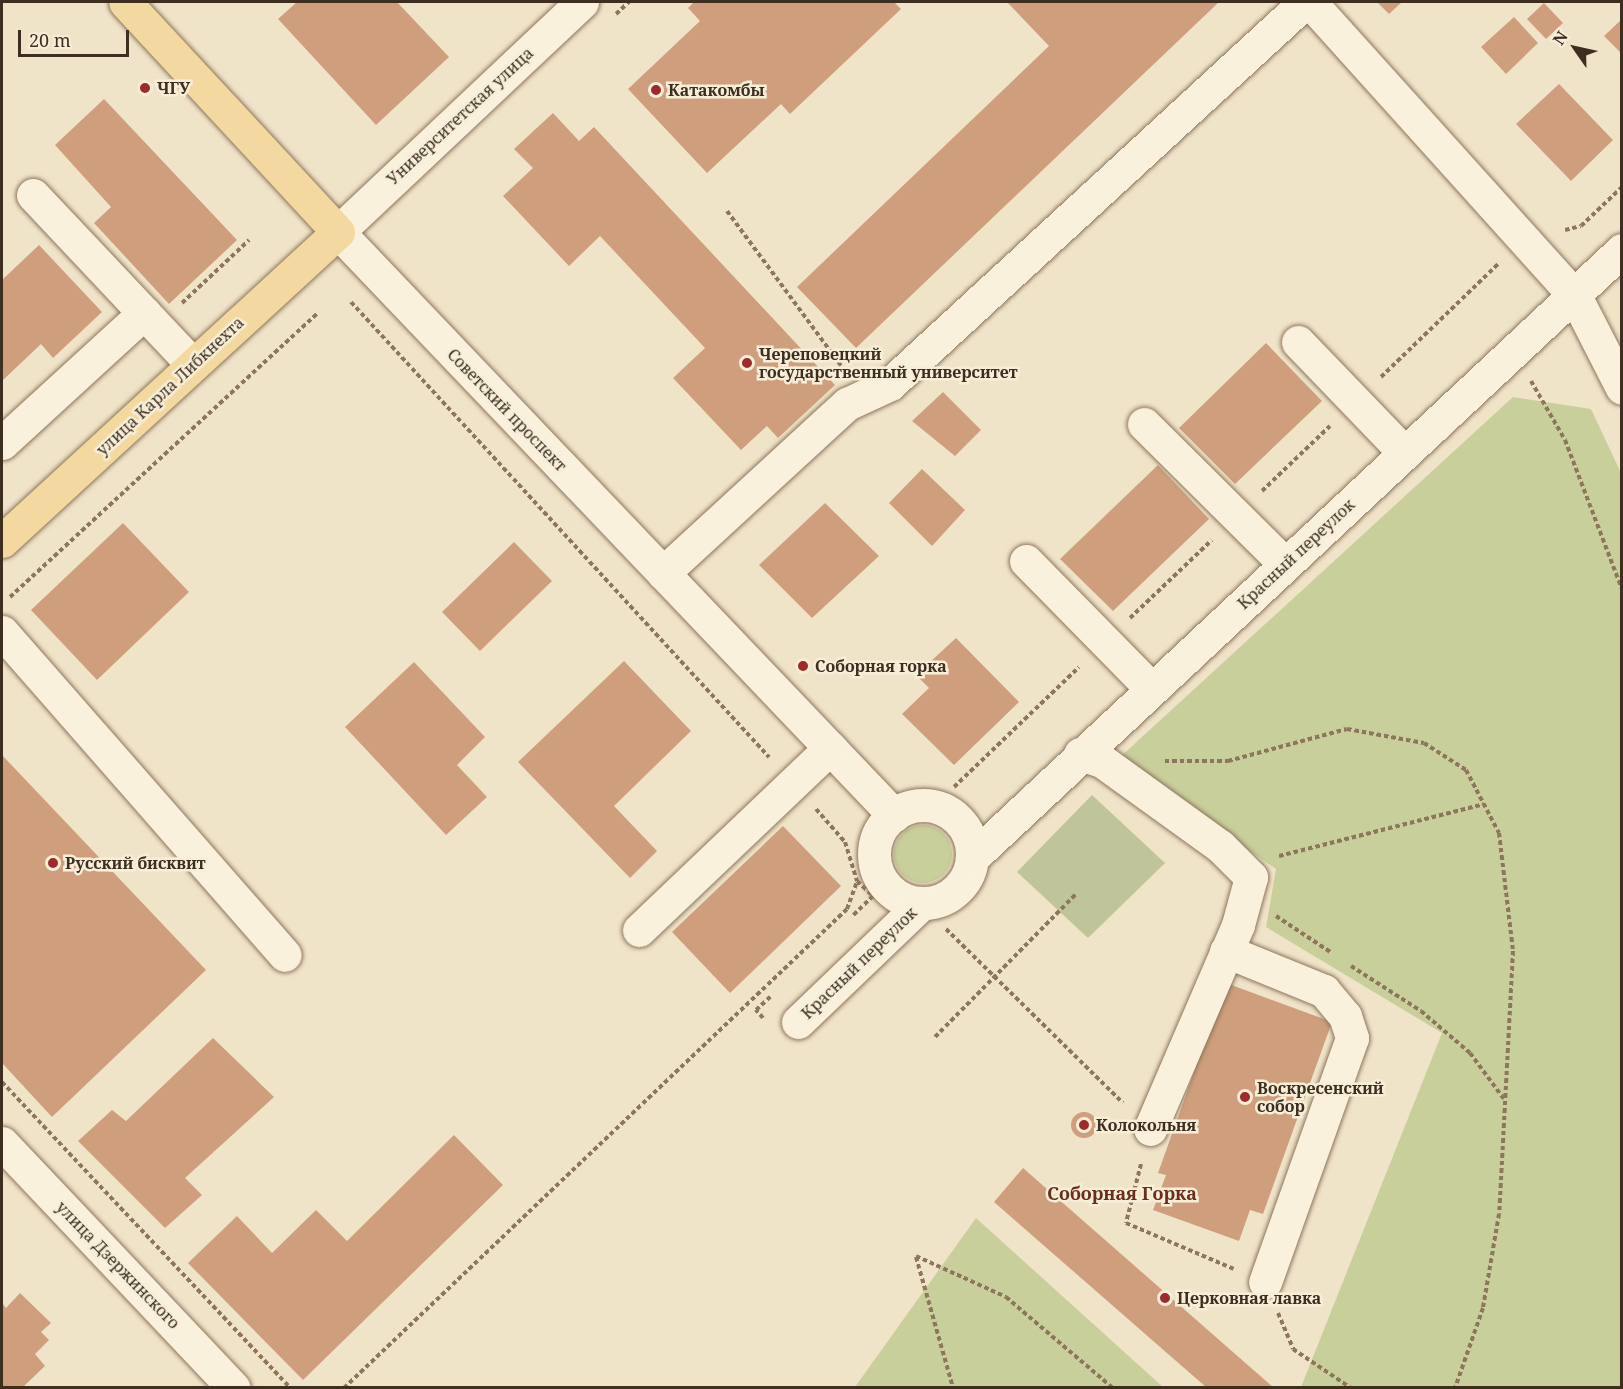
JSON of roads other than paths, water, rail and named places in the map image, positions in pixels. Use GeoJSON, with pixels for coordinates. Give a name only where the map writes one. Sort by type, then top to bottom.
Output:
{"type":"FeatureCollection","features":[{"type":"Feature","properties":{"kind":"main road","name":"Советский проспект"},"geometry":{"type":"LineString","coordinates":[[125,2],[338,231]]}},
{"type":"Feature","properties":{"kind":"main road","name":"улица Карла Либкнехта"},"geometry":{"type":"LineString","coordinates":[[2,541],[338,231]]}},
{"type":"Feature","properties":{"kind":"street","name":"Университетская улица"},"geometry":{"type":"LineString","coordinates":[[338,231],[582,2]]}},
{"type":"Feature","properties":{"kind":"street"},"geometry":{"type":"LineString","coordinates":[[663,573],[847,404],[890,384],[1305,2]]}},
{"type":"Feature","properties":{"kind":"street"},"geometry":{"type":"LineString","coordinates":[[1311,2],[1575,296],[1622,388]]}},
{"type":"Feature","properties":{"kind":"street"},"geometry":{"type":"LineString","coordinates":[[33,195],[193,365]]}},
{"type":"Feature","properties":{"kind":"street","name":"Советский проспект"},"geometry":{"type":"LineString","coordinates":[[338,231],[894,815]]}},
{"type":"Feature","properties":{"kind":"street","name":"Красный переулок"},"geometry":{"type":"LineString","coordinates":[[972,858],[1080,754],[1622,250]]}},
{"type":"Feature","properties":{"kind":"street"},"geometry":{"type":"LineString","coordinates":[[2,443],[144,313]]}},
{"type":"Feature","properties":{"kind":"street"},"geometry":{"type":"LineString","coordinates":[[1298,342],[1406,453]]}},
{"type":"Feature","properties":{"kind":"street"},"geometry":{"type":"LineString","coordinates":[[1144,424],[1285,564]]}},
{"type":"Feature","properties":{"kind":"street"},"geometry":{"type":"LineString","coordinates":[[1026,561],[1151,688]]}},
{"type":"Feature","properties":{"kind":"street"},"geometry":{"type":"LineString","coordinates":[[2,632],[285,955]]}},
{"type":"Feature","properties":{"kind":"street"},"geometry":{"type":"LineString","coordinates":[[639,930],[830,747]]}},
{"type":"Feature","properties":{"kind":"street"},"geometry":{"type":"LineString","coordinates":[[1080,754],[1102,761],[1220,846],[1251,877],[1248,898],[1227,951],[1150,1129]]}},
{"type":"Feature","properties":{"kind":"street"},"geometry":{"type":"LineString","coordinates":[[926,804],[947,810],[963,825],[972,845],[972,858],[960,887],[943,900],[921,904],[900,898],[883,883],[874,862],[876,840],[886,821],[904,808],[926,804]]}},
{"type":"Feature","properties":{"kind":"street","name":"Красный переулок"},"geometry":{"type":"LineString","coordinates":[[798,1022],[921,904]]}},
{"type":"Feature","properties":{"kind":"street"},"geometry":{"type":"LineString","coordinates":[[1227,951],[1324,991],[1345,1016],[1352,1038],[1265,1282]]}},
{"type":"Feature","properties":{"kind":"street","name":"улица Дзержинского"},"geometry":{"type":"LineString","coordinates":[[2,1143],[234,1388]]}},
{"type":"Feature","properties":{"kind":"place","name":"ЧГУ"},"geometry":{"type":"Point","coordinates":[145,88]}},
{"type":"Feature","properties":{"kind":"place","name":"Катакомбы"},"geometry":{"type":"Point","coordinates":[656,90]}},
{"type":"Feature","properties":{"kind":"place","name":"Череповецкий государственный университет"},"geometry":{"type":"Point","coordinates":[747,363]}},
{"type":"Feature","properties":{"kind":"place","name":"Соборная горка"},"geometry":{"type":"Point","coordinates":[803,666]}},
{"type":"Feature","properties":{"kind":"place","name":"Русский бисквит"},"geometry":{"type":"Point","coordinates":[53,863]}},
{"type":"Feature","properties":{"kind":"place","name":"Воскресенский собор"},"geometry":{"type":"Point","coordinates":[1245,1097]}},
{"type":"Feature","properties":{"kind":"place","name":"Колокольня"},"geometry":{"type":"Point","coordinates":[1084,1125]}},
{"type":"Feature","properties":{"kind":"place","name":"Церковная лавка"},"geometry":{"type":"Point","coordinates":[1165,1298]}},
{"type":"Feature","properties":{"kind":"district","name":"Соборная Горка"},"geometry":{"type":"Point","coordinates":[1122,1193]}}]}
